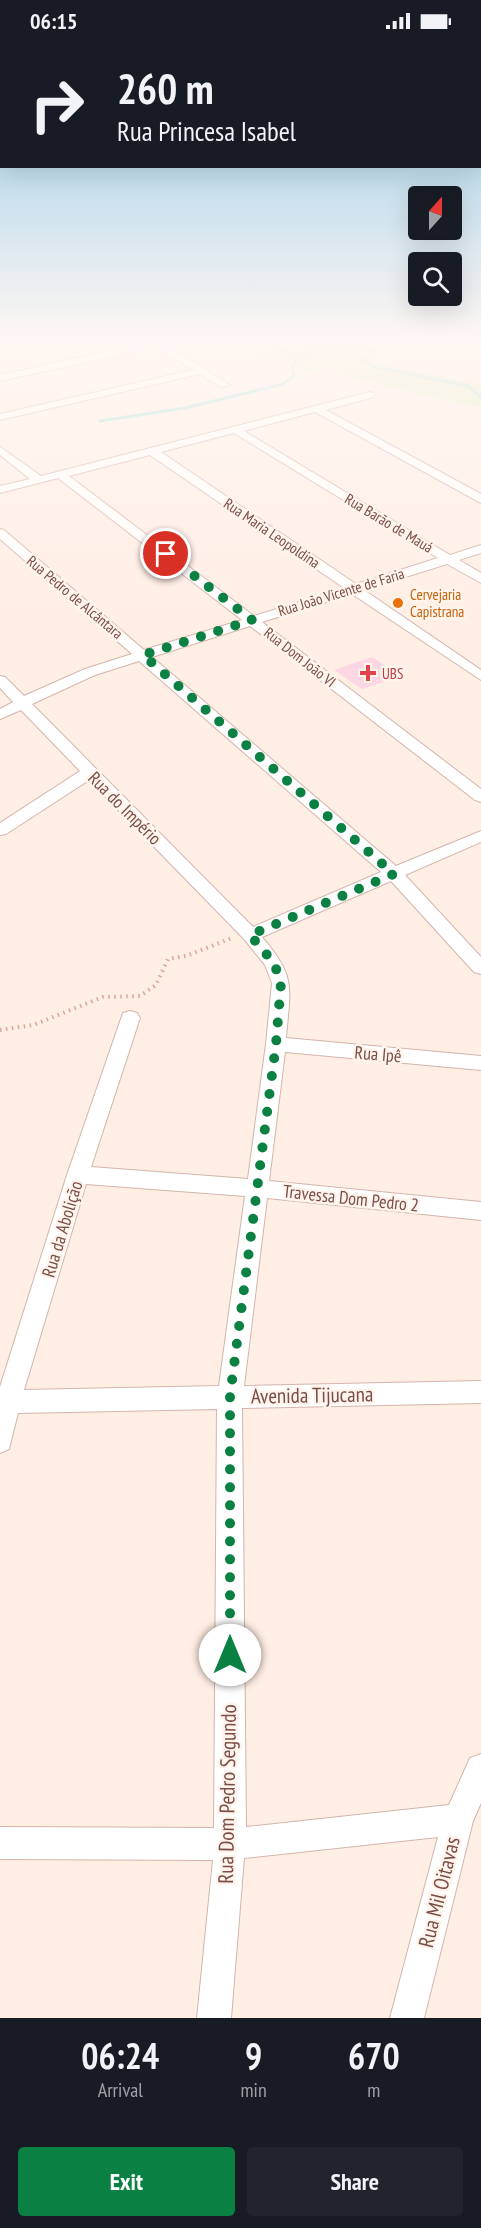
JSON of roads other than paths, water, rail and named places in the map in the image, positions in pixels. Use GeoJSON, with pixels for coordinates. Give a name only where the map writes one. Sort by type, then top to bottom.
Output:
{"type":"FeatureCollection","features":[{"type":"Feature","properties":{"kind":"street"},"geometry":{"type":"LineString","coordinates":[[0,490],[219,434]]}},
{"type":"Feature","properties":{"kind":"street","name":"Rua Barão de Mauá"},"geometry":{"type":"LineString","coordinates":[[243,434],[481,579]]}},
{"type":"Feature","properties":{"kind":"street"},"geometry":{"type":"LineString","coordinates":[[363,434],[481,499]]}},
{"type":"Feature","properties":{"kind":"street"},"geometry":{"type":"LineString","coordinates":[[0,450],[39,480]]}},
{"type":"Feature","properties":{"kind":"street","name":"Rua Maria Leopoldina"},"geometry":{"type":"LineString","coordinates":[[152,451],[481,676]]}},
{"type":"Feature","properties":{"kind":"street","name":"Rua Dom João VI"},"geometry":{"type":"LineString","coordinates":[[61,475],[481,797]]}},
{"type":"Feature","properties":{"kind":"street","name":"Rua Pedro de Alcântara"},"geometry":{"type":"LineString","coordinates":[[0,533],[394,874]]}},
{"type":"Feature","properties":{"kind":"street","name":"Rua João Vicente de Faria"},"geometry":{"type":"LineString","coordinates":[[0,715],[67,681],[352,588],[481,549]]}},
{"type":"Feature","properties":{"kind":"street","name":"Rua do Império"},"geometry":{"type":"LineString","coordinates":[[0,680],[250,935]]}},
{"type":"Feature","properties":{"kind":"street"},"geometry":{"type":"LineString","coordinates":[[5,827],[90,772]]}},
{"type":"Feature","properties":{"kind":"street"},"geometry":{"type":"LineString","coordinates":[[250,935],[481,836]]}},
{"type":"Feature","properties":{"kind":"street"},"geometry":{"type":"LineString","coordinates":[[394,874],[481,968]]}},
{"type":"Feature","properties":{"kind":"street","name":"Rua Dom Pedro Segundo"},"geometry":{"type":"LineString","coordinates":[[214,2018],[230,1844],[230,1396],[276,1044],[280,976],[270,957],[250,935]]}},
{"type":"Feature","properties":{"kind":"street","name":"Rua da Abolição"},"geometry":{"type":"LineString","coordinates":[[0,1441],[4,1402],[130,1018]]}},
{"type":"Feature","properties":{"kind":"street","name":"Rua Ipê"},"geometry":{"type":"LineString","coordinates":[[276,1044],[481,1064]]}},
{"type":"Feature","properties":{"kind":"street","name":"Travessa Dom Pedro 2"},"geometry":{"type":"LineString","coordinates":[[78,1174],[256,1188],[481,1211]]}},
{"type":"Feature","properties":{"kind":"street","name":"Avenida Tijucana"},"geometry":{"type":"LineString","coordinates":[[4,1402],[481,1392]]}},
{"type":"Feature","properties":{"kind":"street","name":"Rua Mil Oitavas"},"geometry":{"type":"LineString","coordinates":[[407,2018],[458,1819],[481,1769]]}},
{"type":"Feature","properties":{"kind":"street"},"geometry":{"type":"LineString","coordinates":[[0,1843],[230,1844],[458,1819]]}},
{"type":"Feature","properties":{"kind":"place","name":"Cervejaria Capistrana"},"geometry":{"type":"Point","coordinates":[398,603]}},
{"type":"Feature","properties":{"kind":"place","name":"UBS"},"geometry":{"type":"Point","coordinates":[368,673]}}]}
